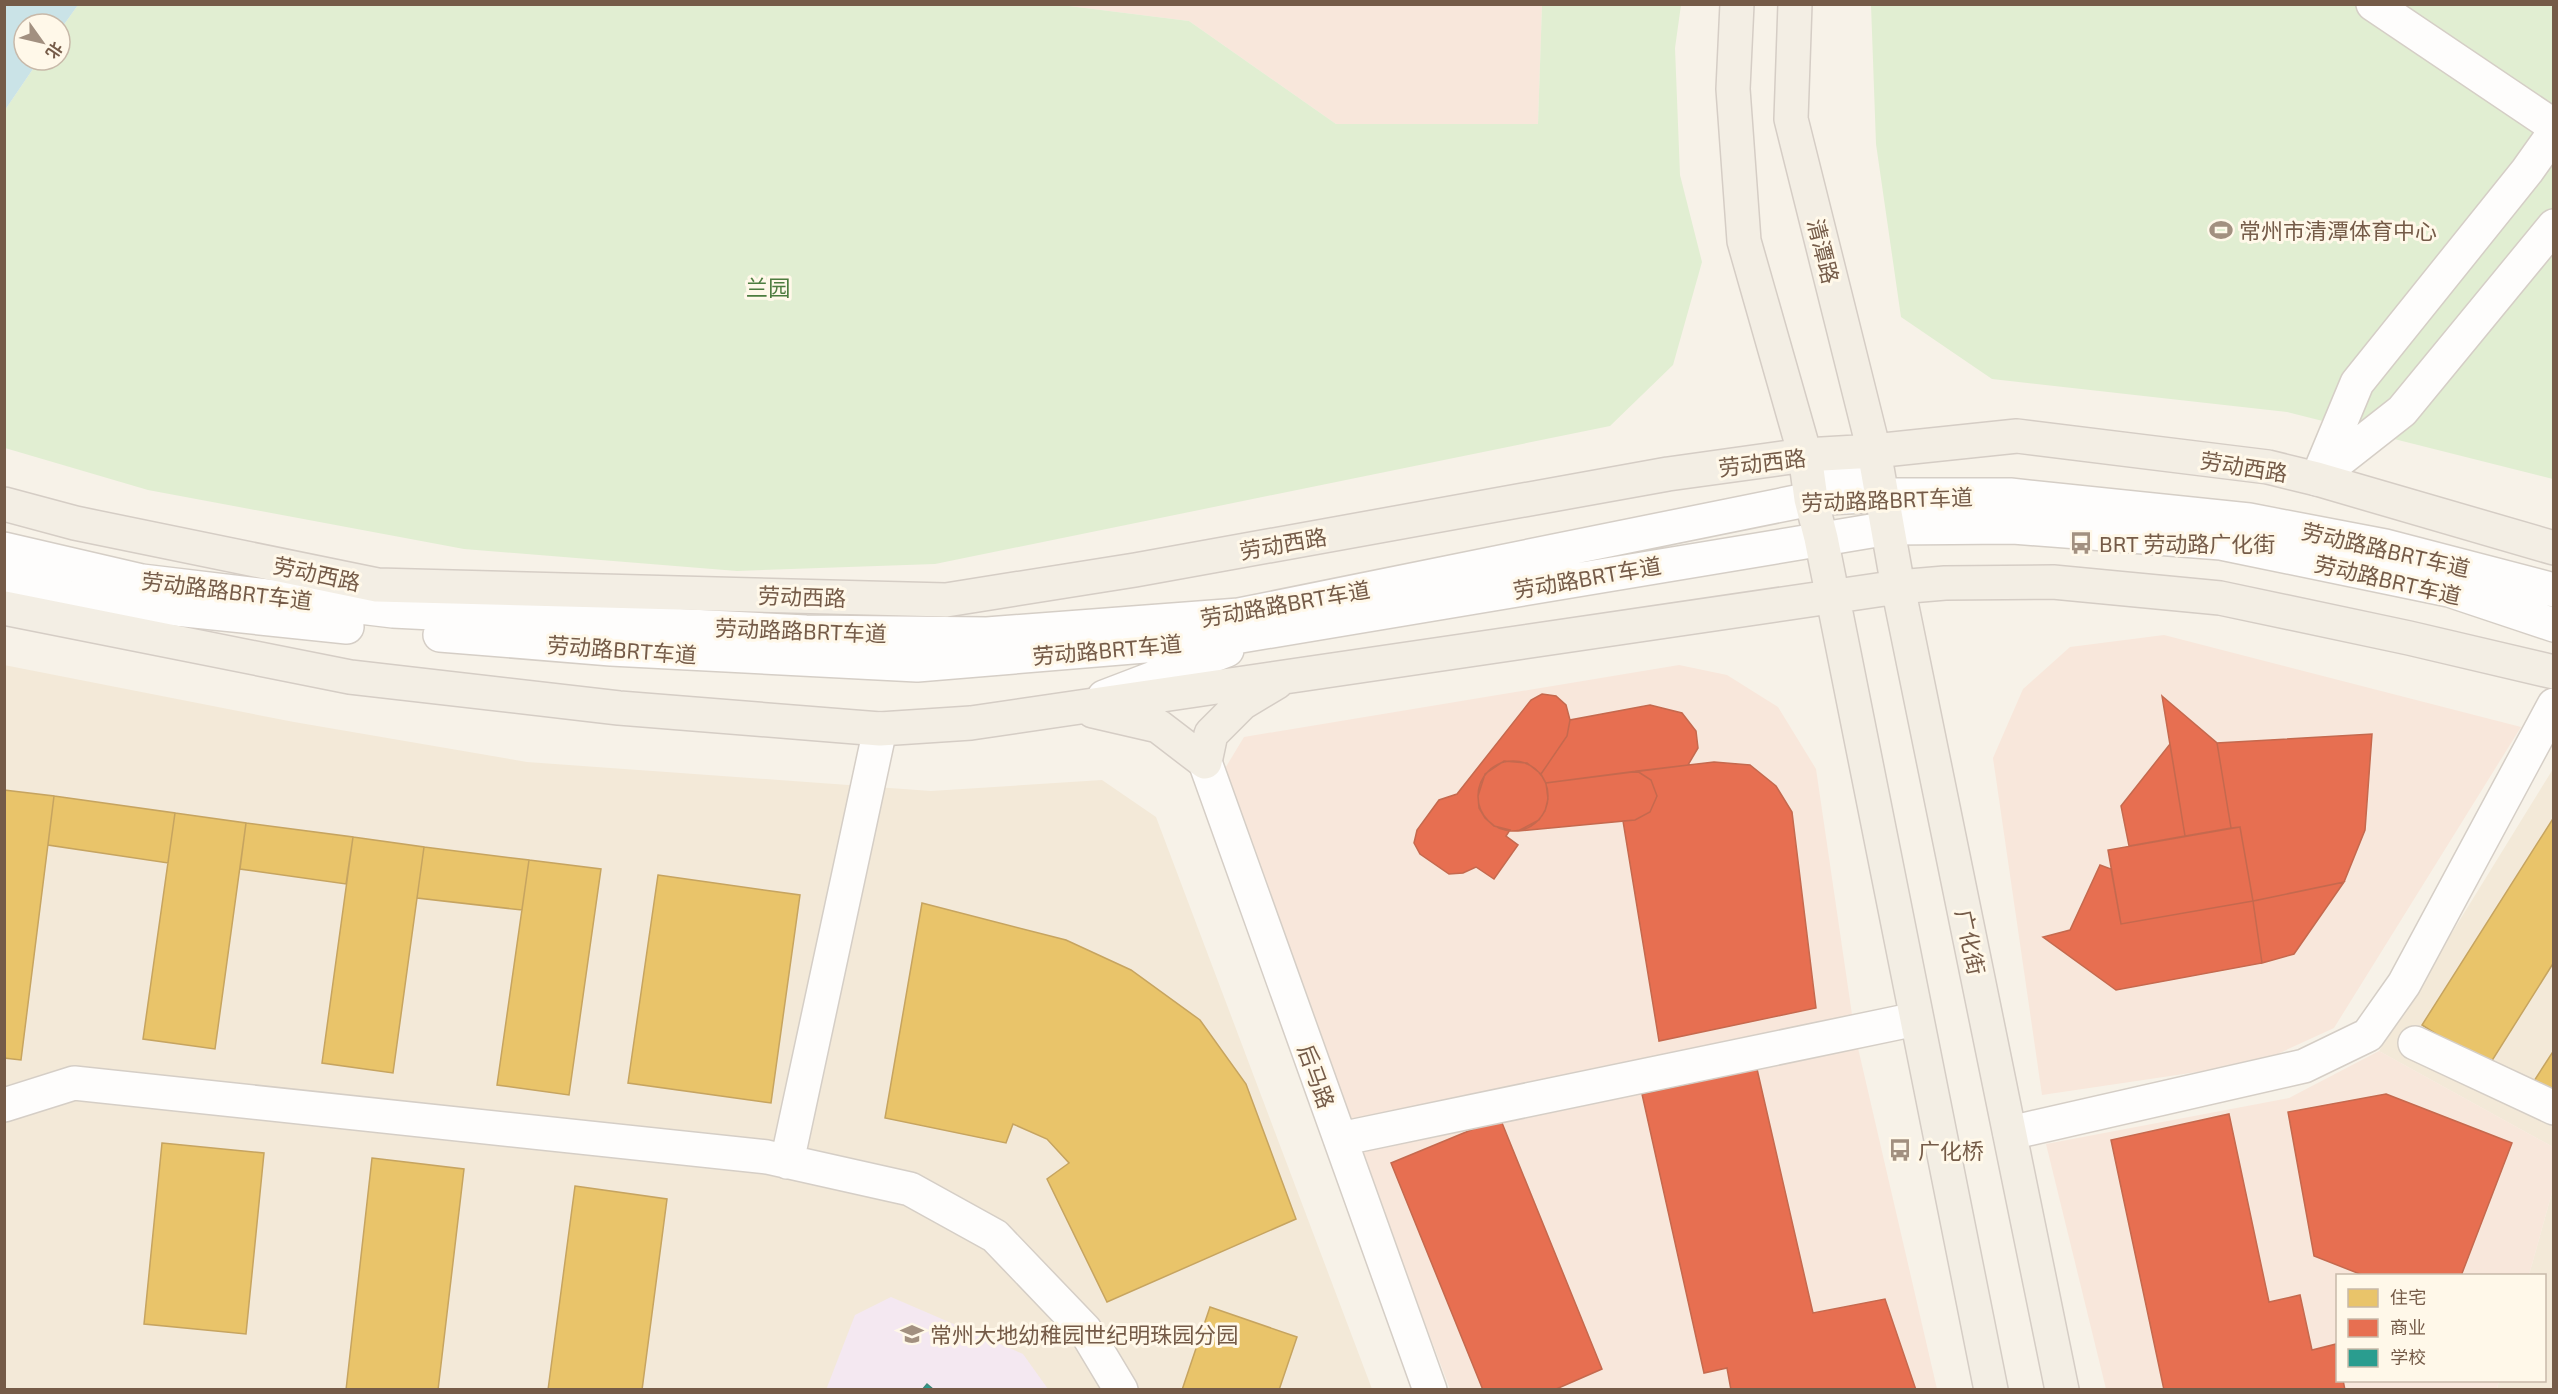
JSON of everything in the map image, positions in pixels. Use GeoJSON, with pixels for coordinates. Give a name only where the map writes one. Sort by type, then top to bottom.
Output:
{"type":"FeatureCollection","features":[{"type":"Feature","properties":{"kind":"main road"},"geometry":{"type":"LineString","coordinates":[[1737,4],[1733,89],[1744,241],[1805,455],[1811,500],[1821,538],[1991,1389]]}},
{"type":"Feature","properties":{"kind":"main road","name":"清潭路"},"geometry":{"type":"LineString","coordinates":[[1795,4],[1791,119],[1874,451],[1882,495]]}},
{"type":"Feature","properties":{"kind":"main road","name":"劳动西路"},"geometry":{"type":"LineString","coordinates":[[4,504],[75,523],[377,585],[946,600],[1135,570],[1668,474],[1805,455],[1874,451],[2017,436],[2268,467],[2316,478],[2553,548]]}},
{"type":"Feature","properties":{"kind":"main road","name":"广化街"},"geometry":{"type":"LineString","coordinates":[[1882,495],[1898,587],[2062,1389]]}},
{"type":"Feature","properties":{"kind":"main road"},"geometry":{"type":"LineString","coordinates":[[4,608],[350,677],[619,708],[880,729],[971,723],[1898,587],[1945,583],[2053,582],[2220,598],[2409,638],[2553,672]]}},
{"type":"Feature","properties":{"kind":"main road"},"geometry":{"type":"LineString","coordinates":[[1077,707],[1158,726],[1205,762],[1211,734],[1242,703],[1287,676]]}},
{"type":"Feature","properties":{"kind":"street"},"geometry":{"type":"LineString","coordinates":[[2373,4],[2553,126]]}},
{"type":"Feature","properties":{"kind":"street"},"geometry":{"type":"LineString","coordinates":[[2316,478],[2357,383],[2527,171],[2553,133]]}},
{"type":"Feature","properties":{"kind":"street"},"geometry":{"type":"LineString","coordinates":[[2316,478],[2402,411],[2553,226]]}},
{"type":"Feature","properties":{"kind":"street"},"geometry":{"type":"LineString","coordinates":[[1811,500],[1874,451]]}},
{"type":"Feature","properties":{"kind":"street","name":"劳动路路BRT车道"},"geometry":{"type":"LineString","coordinates":[[4,549],[142,581],[393,611],[806,632],[987,634],[1239,615],[1811,500],[1882,495],[2010,495],[2249,520],[2385,546],[2553,590]]}},
{"type":"Feature","properties":{"kind":"street"},"geometry":{"type":"LineString","coordinates":[[1811,500],[1889,528]]}},
{"type":"Feature","properties":{"kind":"street","name":"劳动路BRT车道"},"geometry":{"type":"LineString","coordinates":[[4,581],[69,597],[261,620],[611,649],[916,665],[1217,640],[1889,528],[2013,527],[2221,543],[2449,590],[2553,624]]}},
{"type":"Feature","properties":{"kind":"street"},"geometry":{"type":"LineString","coordinates":[[1077,707],[1282,629]]}},
{"type":"Feature","properties":{"kind":"street"},"geometry":{"type":"LineString","coordinates":[[2010,1133],[2304,1066],[2368,1035],[2404,984],[2553,705]]}},
{"type":"Feature","properties":{"kind":"street"},"geometry":{"type":"LineString","coordinates":[[787,1162],[880,729]]}},
{"type":"Feature","properties":{"kind":"street","name":"后马路"},"geometry":{"type":"LineString","coordinates":[[1205,762],[1430,1389]]}},
{"type":"Feature","properties":{"kind":"street"},"geometry":{"type":"LineString","coordinates":[[1340,1139],[1916,1019]]}},
{"type":"Feature","properties":{"kind":"street"},"geometry":{"type":"LineString","coordinates":[[2415,1043],[2553,1108]]}},
{"type":"Feature","properties":{"kind":"street"},"geometry":{"type":"LineString","coordinates":[[4,1105],[74,1083],[767,1157],[910,1189],[995,1236],[1085,1330],[1121,1389]]}},
{"type":"Feature","properties":{"kind":"shaded area"},"geometry":{"type":"Polygon","coordinates":[[[1061,5],[1542,5],[1538,124],[1336,124],[1189,21],[1061,5]]]}},
{"type":"Feature","properties":{"kind":"shaded area"},"geometry":{"type":"Polygon","coordinates":[[[2164,635],[2521,727],[2334,1028],[2258,1063],[2042,1095],[1993,758],[2023,689],[2070,647],[2164,635]]]}},
{"type":"Feature","properties":{"kind":"shaded area"},"geometry":{"type":"Polygon","coordinates":[[[4,665],[294,722],[527,762],[931,791],[1102,780],[1156,817],[1372,1389],[5,1389],[4,665]]]}},
{"type":"Feature","properties":{"kind":"shaded area"},"geometry":{"type":"Polygon","coordinates":[[[1679,665],[1727,675],[1778,707],[1816,769],[1855,1035],[1937,1389],[1450,1389],[1218,780],[1244,737],[1679,665]]]}},
{"type":"Feature","properties":{"kind":"shaded area"},"geometry":{"type":"Polygon","coordinates":[[[2553,769],[2553,1147],[2379,1051],[2553,769]]]}},
{"type":"Feature","properties":{"kind":"shaded area"},"geometry":{"type":"Polygon","coordinates":[[[2379,1051],[2553,1147],[2553,1189],[2529,1274],[2336,1274],[2336,1382],[2499,1382],[2497,1389],[2106,1389],[2046,1144],[2289,1098],[2379,1051]]]}},
{"type":"Feature","properties":{"kind":"shaded area"},"geometry":{"type":"Polygon","coordinates":[[[2553,1189],[2553,1389],[2497,1390],[2499,1382],[2546,1382],[2546,1274],[2529,1274],[2553,1189]]]}},
{"type":"Feature","properties":{"kind":"shaded area","name":"常州大地幼稚园世纪明珠园分园"},"geometry":{"type":"Polygon","coordinates":[[[891,1297],[1023,1354],[1048,1389],[826,1390],[855,1315],[891,1297]]]}},
{"type":"Feature","properties":{"kind":"green space","name":"兰园"},"geometry":{"type":"Polygon","coordinates":[[[78,5],[1061,5],[1189,21],[1336,124],[1538,124],[1542,5],[1681,5],[1675,48],[1680,175],[1702,262],[1673,365],[1610,426],[935,564],[737,571],[464,549],[148,490],[5,448],[5,110],[31,72],[72,72],[72,13],[78,5]]]}},
{"type":"Feature","properties":{"kind":"green space","name":"常州市清潭体育中心"},"geometry":{"type":"Polygon","coordinates":[[[1871,5],[2553,5],[2553,479],[2287,412],[1992,379],[1901,317],[1876,144],[1871,5]]]}},
{"type":"Feature","properties":{"kind":"water"},"geometry":{"type":"Polygon","coordinates":[[[5,4],[78,5],[72,13],[12,12],[12,72],[31,72],[5,110],[5,4]]]}},
{"type":"Feature","properties":{"kind":"building: 住宅"},"geometry":{"type":"Polygon","coordinates":[[[4,790],[54,796],[21,1060],[4,1058],[4,790]]]}},
{"type":"Feature","properties":{"kind":"building: 住宅"},"geometry":{"type":"Polygon","coordinates":[[[54,796],[175,813],[168,863],[48,845],[54,796]]]}},
{"type":"Feature","properties":{"kind":"building: 住宅"},"geometry":{"type":"Polygon","coordinates":[[[175,813],[246,823],[215,1049],[143,1039],[175,813]]]}},
{"type":"Feature","properties":{"kind":"building: 住宅"},"geometry":{"type":"Polygon","coordinates":[[[2554,817],[2554,962],[2488,1067],[2422,1025],[2554,817]]]}},
{"type":"Feature","properties":{"kind":"building: 住宅"},"geometry":{"type":"Polygon","coordinates":[[[246,823],[353,837],[346,884],[240,869],[246,823]]]}},
{"type":"Feature","properties":{"kind":"building: 住宅"},"geometry":{"type":"Polygon","coordinates":[[[353,837],[424,847],[393,1073],[322,1063],[353,837]]]}},
{"type":"Feature","properties":{"kind":"building: 住宅"},"geometry":{"type":"Polygon","coordinates":[[[424,847],[529,860],[522,910],[417,898],[424,847]]]}},
{"type":"Feature","properties":{"kind":"building: 住宅"},"geometry":{"type":"Polygon","coordinates":[[[529,860],[601,869],[569,1095],[497,1085],[529,860]]]}},
{"type":"Feature","properties":{"kind":"building: 住宅"},"geometry":{"type":"Polygon","coordinates":[[[658,875],[800,895],[771,1103],[628,1083],[658,875]]]}},
{"type":"Feature","properties":{"kind":"building: 住宅"},"geometry":{"type":"Polygon","coordinates":[[[922,903],[1066,940],[1131,970],[1200,1020],[1246,1084],[1296,1219],[1107,1302],[1047,1179],[1069,1163],[1047,1139],[1013,1124],[1006,1143],[885,1118],[922,903]]]}},
{"type":"Feature","properties":{"kind":"building: 住宅"},"geometry":{"type":"Polygon","coordinates":[[[2554,1050],[2554,1093],[2534,1081],[2554,1050]]]}},
{"type":"Feature","properties":{"kind":"building: 住宅"},"geometry":{"type":"Polygon","coordinates":[[[162,1143],[264,1153],[246,1334],[144,1324],[162,1143]]]}},
{"type":"Feature","properties":{"kind":"building: 住宅"},"geometry":{"type":"Polygon","coordinates":[[[372,1158],[464,1169],[438,1390],[346,1390],[372,1158]]]}},
{"type":"Feature","properties":{"kind":"building: 住宅"},"geometry":{"type":"Polygon","coordinates":[[[575,1186],[667,1199],[642,1390],[548,1390],[575,1186]]]}},
{"type":"Feature","properties":{"kind":"building: 住宅"},"geometry":{"type":"Polygon","coordinates":[[[1210,1307],[1297,1337],[1279,1390],[1182,1390],[1210,1307]]]}},
{"type":"Feature","properties":{"kind":"building: 商业"},"geometry":{"type":"Polygon","coordinates":[[[1542,694],[1556,696],[1566,705],[1570,720],[1567,736],[1541,774],[1527,763],[1504,761],[1485,774],[1478,796],[1479,808],[1485,818],[1494,826],[1510,830],[1506,836],[1518,845],[1494,879],[1476,867],[1463,873],[1449,874],[1420,854],[1414,843],[1417,830],[1439,800],[1457,794],[1531,700],[1542,694]]]}},
{"type":"Feature","properties":{"kind":"building: 商业"},"geometry":{"type":"Polygon","coordinates":[[[2162,696],[2217,743],[2231,828],[2185,836],[2162,696]]]}},
{"type":"Feature","properties":{"kind":"building: 商业"},"geometry":{"type":"Polygon","coordinates":[[[1650,705],[1682,713],[1696,731],[1698,748],[1688,765],[1546,783],[1541,774],[1567,736],[1570,720],[1650,705]]]}},
{"type":"Feature","properties":{"kind":"building: 商业"},"geometry":{"type":"Polygon","coordinates":[[[2372,734],[2365,830],[2344,882],[2253,901],[2240,827],[2231,828],[2217,743],[2372,734]]]}},
{"type":"Feature","properties":{"kind":"building: 商业"},"geometry":{"type":"Polygon","coordinates":[[[2170,744],[2185,836],[2129,846],[2121,806],[2170,744]]]}},
{"type":"Feature","properties":{"kind":"building: 商业"},"geometry":{"type":"Polygon","coordinates":[[[1506,761],[1520,761],[1533,767],[1542,776],[1548,789],[1546,809],[1538,821],[1520,831],[1506,831],[1493,825],[1484,816],[1478,803],[1478,789],[1484,776],[1493,767],[1506,761]]]}},
{"type":"Feature","properties":{"kind":"building: 商业"},"geometry":{"type":"Polygon","coordinates":[[[1714,762],[1750,765],[1776,786],[1792,812],[1816,1008],[1659,1041],[1623,821],[1635,820],[1650,812],[1657,796],[1651,780],[1637,771],[1714,762]]]}},
{"type":"Feature","properties":{"kind":"building: 商业"},"geometry":{"type":"Polygon","coordinates":[[[1637,771],[1651,780],[1657,796],[1650,812],[1635,820],[1518,831],[1539,820],[1545,811],[1548,799],[1546,783],[1637,771]]]}},
{"type":"Feature","properties":{"kind":"building: 商业"},"geometry":{"type":"Polygon","coordinates":[[[2240,827],[2253,901],[2121,924],[2108,850],[2240,827]]]}},
{"type":"Feature","properties":{"kind":"building: 商业"},"geometry":{"type":"Polygon","coordinates":[[[2100,865],[2111,869],[2121,924],[2253,901],[2262,963],[2116,990],[2043,937],[2070,930],[2100,865]]]}},
{"type":"Feature","properties":{"kind":"building: 商业"},"geometry":{"type":"Polygon","coordinates":[[[2344,882],[2294,954],[2262,963],[2253,901],[2344,882]]]}},
{"type":"Feature","properties":{"kind":"building: 商业"},"geometry":{"type":"Polygon","coordinates":[[[1757,1069],[1813,1313],[1885,1299],[1916,1390],[1731,1390],[1727,1368],[1704,1373],[1642,1094],[1757,1069]]]}},
{"type":"Feature","properties":{"kind":"building: 商业"},"geometry":{"type":"Polygon","coordinates":[[[2386,1094],[2512,1143],[2462,1274],[2360,1274],[2314,1256],[2288,1112],[2386,1094]]]}},
{"type":"Feature","properties":{"kind":"building: 商业"},"geometry":{"type":"Polygon","coordinates":[[[2229,1114],[2269,1302],[2300,1295],[2312,1350],[2336,1344],[2336,1382],[2343,1382],[2345,1390],[2164,1390],[2111,1140],[2229,1114]]]}},
{"type":"Feature","properties":{"kind":"building: 商业"},"geometry":{"type":"Polygon","coordinates":[[[1500,1118],[1602,1369],[1554,1390],[1483,1390],[1391,1163],[1500,1118]]]}},
{"type":"Feature","properties":{"kind":"building: 学校"},"geometry":{"type":"Polygon","coordinates":[[[927,1384],[934,1390],[922,1390],[927,1384]]]}},
{"type":"Feature","properties":{"kind":"place","name":"常州市清潭体育中心"},"geometry":{"type":"Point","coordinates":[2221,230]}},
{"type":"Feature","properties":{"kind":"place","name":"BRT 劳动路广化街"},"geometry":{"type":"Point","coordinates":[2081,543]}},
{"type":"Feature","properties":{"kind":"place","name":"广化桥"},"geometry":{"type":"Point","coordinates":[1900,1150]}},
{"type":"Feature","properties":{"kind":"place","name":"常州大地幼稚园世纪明珠园分园"},"geometry":{"type":"Point","coordinates":[912,1334]}}]}
